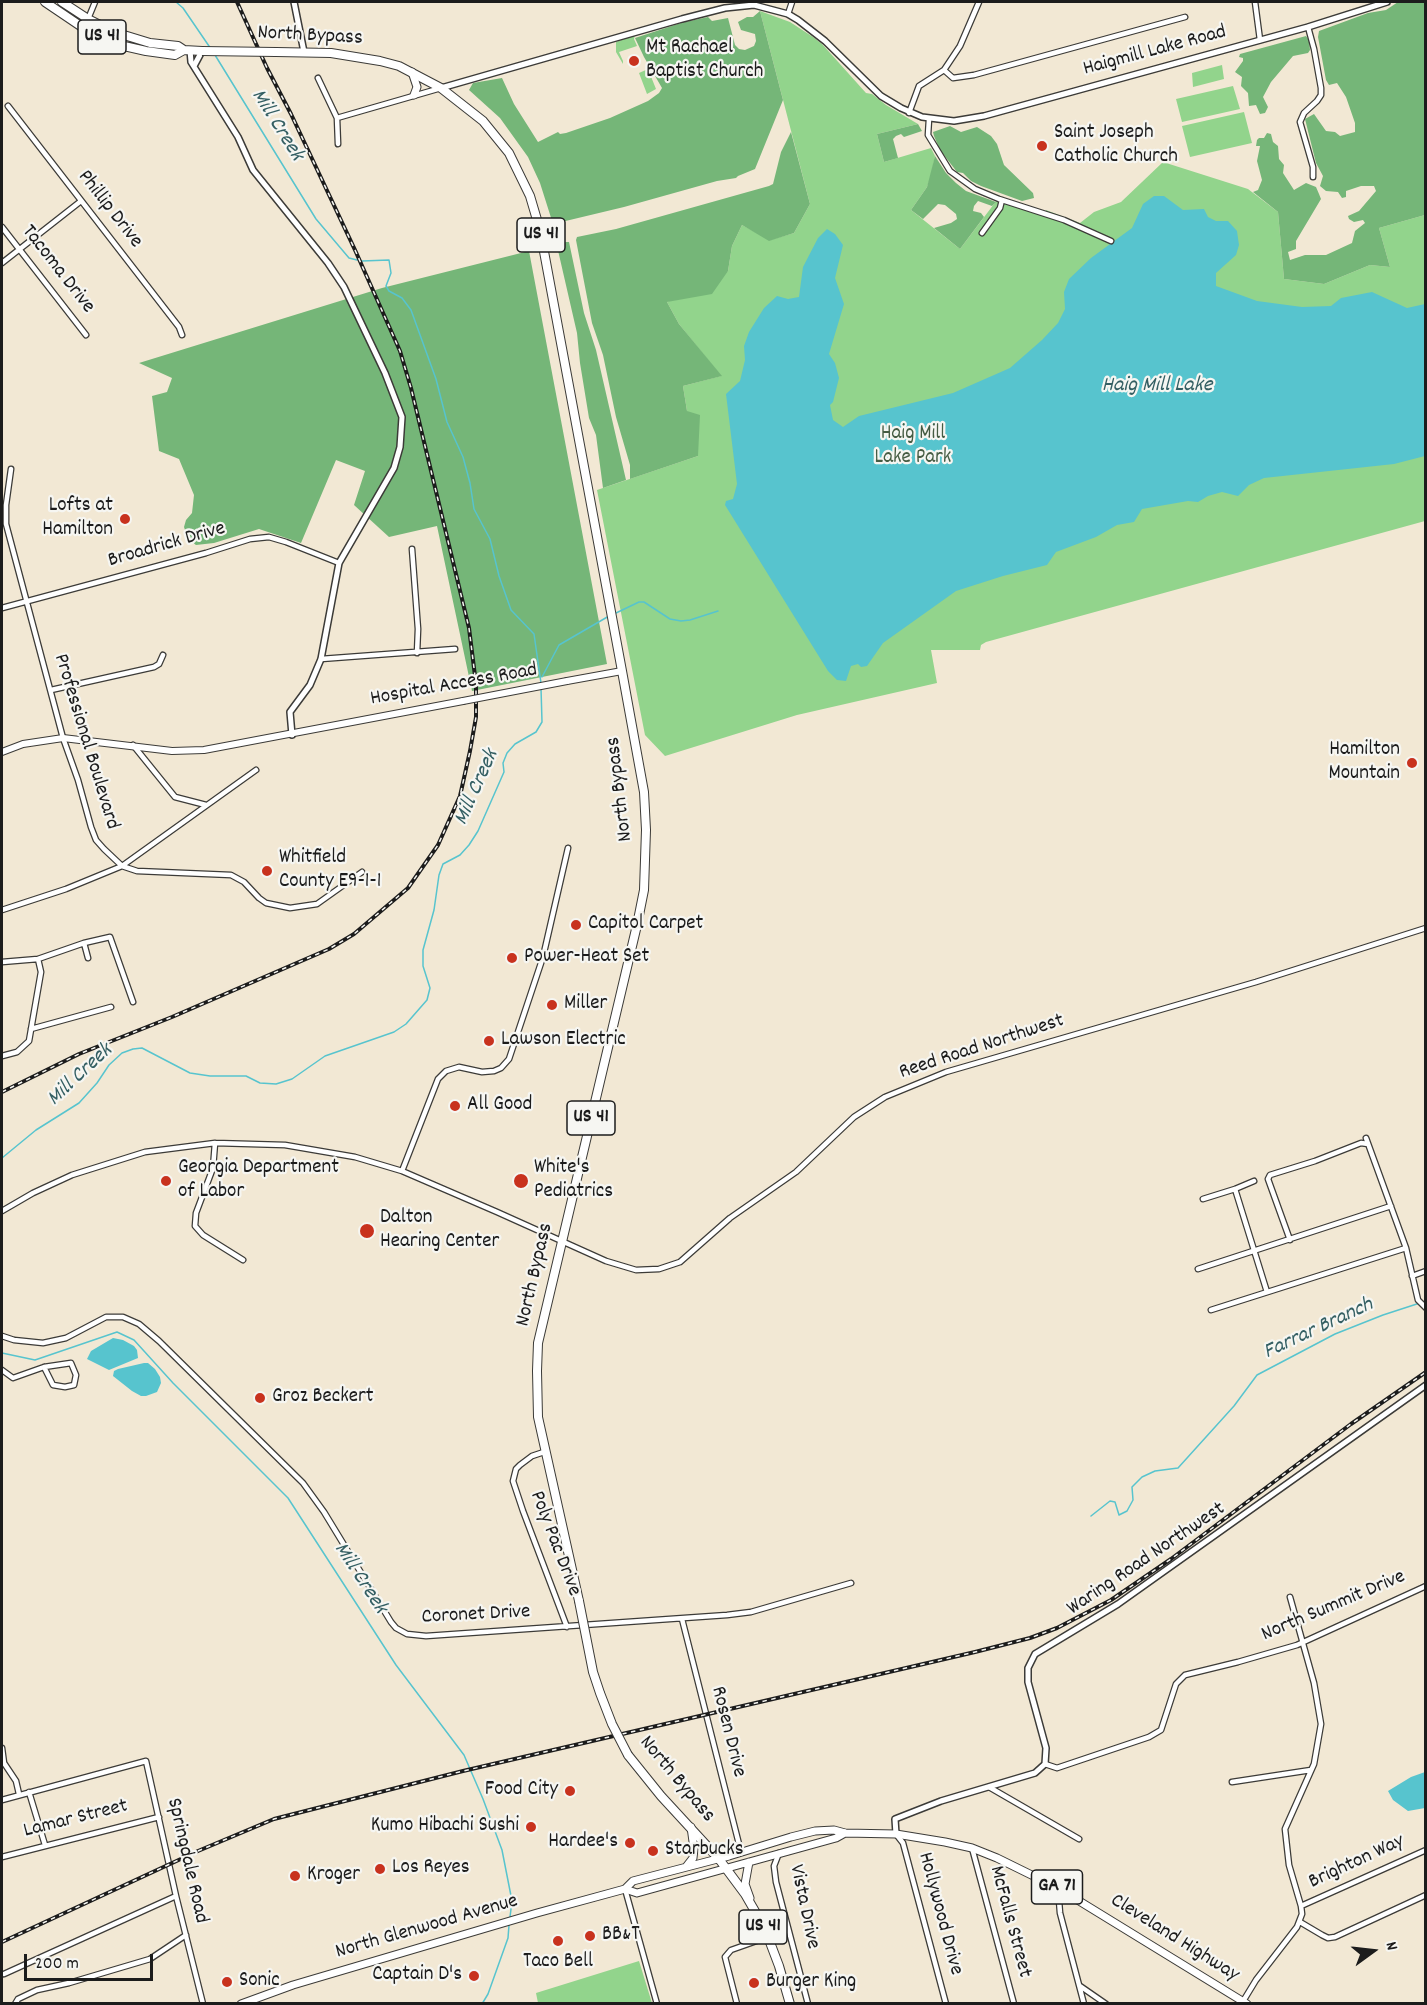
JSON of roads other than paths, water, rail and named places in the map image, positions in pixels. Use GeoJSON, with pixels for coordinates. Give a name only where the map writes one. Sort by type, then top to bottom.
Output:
{"type":"FeatureCollection","features":[{"type":"Feature","properties":{"kind":"highway","name":"US 41"},"geometry":{"type":"LineString","coordinates":[[45,2],[82,27],[124,46],[168,54],[178,54],[187,50]]}},
{"type":"Feature","properties":{"kind":"highway","name":"US 41"},"geometry":{"type":"LineString","coordinates":[[62,2],[106,29],[131,38],[178,46],[187,50]]}},
{"type":"Feature","properties":{"kind":"highway","name":"North Bypass"},"geometry":{"type":"LineString","coordinates":[[187,50],[304,52],[356,56],[399,66],[441,88],[483,121],[509,153],[530,196],[540,230],[622,671],[644,792],[646,830],[644,890],[538,1343],[537,1399],[544,1452],[593,1672],[612,1724],[628,1755],[661,1796],[719,1859],[755,1911],[779,1966],[790,2004]]}},
{"type":"Feature","properties":{"kind":"main road"},"geometry":{"type":"LineString","coordinates":[[412,72],[417,87],[414,95]]}},
{"type":"Feature","properties":{"kind":"main road","name":"Hospital Access Road"},"geometry":{"type":"LineString","coordinates":[[2,752],[34,742],[63,738],[172,751],[204,750],[622,671]]}},
{"type":"Feature","properties":{"kind":"main road"},"geometry":{"type":"LineString","coordinates":[[686,1867],[693,1858],[691,1827]]}},
{"type":"Feature","properties":{"kind":"main road","name":"Cleveland Highway"},"geometry":{"type":"LineString","coordinates":[[719,1859],[815,1831],[834,1830],[845,1833],[896,1834],[972,1848],[1058,1888],[1244,2003]]}},
{"type":"Feature","properties":{"kind":"main road","name":"Cleveland Highway"},"geometry":{"type":"LineString","coordinates":[[726,1869],[836,1838],[845,1833]]}},
{"type":"Feature","properties":{"kind":"main road","name":"North Glenwood Avenue"},"geometry":{"type":"LineString","coordinates":[[241,2004],[272,1991],[625,1889],[633,1881],[719,1859]]}},
{"type":"Feature","properties":{"kind":"main road"},"geometry":{"type":"LineString","coordinates":[[749,1862],[745,1884],[755,1911]]}},
{"type":"Feature","properties":{"kind":"main road","name":"North Glenwood Avenue"},"geometry":{"type":"LineString","coordinates":[[625,1889],[637,1893],[726,1869]]}},
{"type":"Feature","properties":{"kind":"street"},"geometry":{"type":"LineString","coordinates":[[88,19],[95,2]]}},
{"type":"Feature","properties":{"kind":"street"},"geometry":{"type":"LineString","coordinates":[[294,2],[304,52]]}},
{"type":"Feature","properties":{"kind":"street"},"geometry":{"type":"LineString","coordinates":[[337,118],[725,8],[754,5],[788,14],[792,2]]}},
{"type":"Feature","properties":{"kind":"street"},"geometry":{"type":"LineString","coordinates":[[909,113],[919,87],[945,70],[960,46],[979,2]]}},
{"type":"Feature","properties":{"kind":"street"},"geometry":{"type":"LineString","coordinates":[[1255,2],[1260,40]]}},
{"type":"Feature","properties":{"kind":"street","name":"Haigmill Lake Road"},"geometry":{"type":"LineString","coordinates":[[788,14],[825,41],[881,96],[909,113],[929,119],[954,121],[984,116],[1308,27],[1387,2]]}},
{"type":"Feature","properties":{"kind":"street"},"geometry":{"type":"LineString","coordinates":[[945,70],[953,78],[960,78],[1185,17]]}},
{"type":"Feature","properties":{"kind":"street"},"geometry":{"type":"LineString","coordinates":[[1308,27],[1314,48],[1321,95],[1304,113],[1300,122],[1313,167],[1313,177]]}},
{"type":"Feature","properties":{"kind":"street"},"geometry":{"type":"LineString","coordinates":[[187,50],[189,58],[238,137],[253,170],[328,263],[344,287],[386,373],[402,417],[400,447],[394,468],[339,563],[321,659],[310,685],[290,712],[291,735]]}},
{"type":"Feature","properties":{"kind":"street"},"geometry":{"type":"LineString","coordinates":[[194,66],[202,51]]}},
{"type":"Feature","properties":{"kind":"street"},"geometry":{"type":"LineString","coordinates":[[318,78],[337,118],[338,144]]}},
{"type":"Feature","properties":{"kind":"street","name":"Phillip Drive"},"geometry":{"type":"LineString","coordinates":[[8,106],[179,327],[182,335]]}},
{"type":"Feature","properties":{"kind":"street"},"geometry":{"type":"LineString","coordinates":[[929,119],[928,135],[950,171],[975,189],[1064,220],[1112,242]]}},
{"type":"Feature","properties":{"kind":"street"},"geometry":{"type":"LineString","coordinates":[[982,233],[1000,208],[1002,200]]}},
{"type":"Feature","properties":{"kind":"street"},"geometry":{"type":"LineString","coordinates":[[2,263],[81,201]]}},
{"type":"Feature","properties":{"kind":"street","name":"Tacoma Drive"},"geometry":{"type":"LineString","coordinates":[[2,226],[86,335]]}},
{"type":"Feature","properties":{"kind":"street","name":"Professional Boulevard"},"geometry":{"type":"LineString","coordinates":[[11,469],[6,524],[63,738],[96,840],[122,866]]}},
{"type":"Feature","properties":{"kind":"street","name":"Broadrick Drive"},"geometry":{"type":"LineString","coordinates":[[2,608],[250,539],[269,537],[339,563]]}},
{"type":"Feature","properties":{"kind":"street"},"geometry":{"type":"LineString","coordinates":[[412,549],[418,629],[417,653]]}},
{"type":"Feature","properties":{"kind":"street"},"geometry":{"type":"LineString","coordinates":[[321,659],[455,649]]}},
{"type":"Feature","properties":{"kind":"street"},"geometry":{"type":"LineString","coordinates":[[51,690],[154,667],[159,664],[163,655]]}},
{"type":"Feature","properties":{"kind":"street"},"geometry":{"type":"LineString","coordinates":[[133,746],[175,797],[207,806]]}},
{"type":"Feature","properties":{"kind":"street"},"geometry":{"type":"LineString","coordinates":[[2,910],[66,889],[122,866],[256,770]]}},
{"type":"Feature","properties":{"kind":"street"},"geometry":{"type":"LineString","coordinates":[[402,1171],[438,1079],[446,1071],[459,1067],[482,1072],[494,1071],[501,1068],[509,1059],[543,957],[568,848]]}},
{"type":"Feature","properties":{"kind":"street"},"geometry":{"type":"LineString","coordinates":[[122,866],[137,871],[231,875],[244,882],[266,903],[290,908],[317,904],[362,872]]}},
{"type":"Feature","properties":{"kind":"street","name":"Reed Road Northwest"},"geometry":{"type":"LineString","coordinates":[[2,1211],[52,1184],[94,1167],[145,1152],[215,1143],[255,1143],[303,1147],[356,1157],[402,1171],[606,1262],[636,1270],[659,1269],[672,1265],[692,1252],[730,1218],[796,1172],[854,1117],[895,1093],[946,1072],[1256,982],[1425,928]]}},
{"type":"Feature","properties":{"kind":"street"},"geometry":{"type":"LineString","coordinates":[[2,962],[38,959],[84,943],[110,937],[133,1002]]}},
{"type":"Feature","properties":{"kind":"street"},"geometry":{"type":"LineString","coordinates":[[84,943],[88,958]]}},
{"type":"Feature","properties":{"kind":"street"},"geometry":{"type":"LineString","coordinates":[[2,1056],[17,1052],[29,1041],[41,972],[38,959]]}},
{"type":"Feature","properties":{"kind":"street"},"geometry":{"type":"LineString","coordinates":[[31,1029],[111,1007]]}},
{"type":"Feature","properties":{"kind":"street"},"geometry":{"type":"LineString","coordinates":[[1290,1240],[1268,1179],[1270,1175],[1367,1141],[1406,1248],[1418,1300],[1425,1308]]}},
{"type":"Feature","properties":{"kind":"street"},"geometry":{"type":"LineString","coordinates":[[215,1143],[213,1168],[196,1213],[195,1226],[203,1235],[243,1260]]}},
{"type":"Feature","properties":{"kind":"street"},"geometry":{"type":"LineString","coordinates":[[1203,1199],[1254,1181]]}},
{"type":"Feature","properties":{"kind":"street"},"geometry":{"type":"LineString","coordinates":[[1235,1189],[1267,1292]]}},
{"type":"Feature","properties":{"kind":"street"},"geometry":{"type":"LineString","coordinates":[[1198,1269],[1391,1206]]}},
{"type":"Feature","properties":{"kind":"street"},"geometry":{"type":"LineString","coordinates":[[1211,1310],[1406,1248]]}},
{"type":"Feature","properties":{"kind":"street"},"geometry":{"type":"LineString","coordinates":[[1412,1276],[1425,1271]]}},
{"type":"Feature","properties":{"kind":"street","name":"Coronet Drive"},"geometry":{"type":"LineString","coordinates":[[2,1336],[43,1343],[66,1338],[106,1317],[123,1317],[139,1324],[167,1348],[303,1483],[324,1512],[391,1622],[403,1632],[415,1636],[682,1619],[751,1612],[851,1584]]}},
{"type":"Feature","properties":{"kind":"street"},"geometry":{"type":"LineString","coordinates":[[2,1370],[13,1378],[44,1367],[71,1363],[76,1375],[74,1385],[65,1387],[53,1385],[44,1367]]}},
{"type":"Feature","properties":{"kind":"street","name":"Waring Road Northwest"},"geometry":{"type":"LineString","coordinates":[[1045,1764],[1047,1752],[1028,1682],[1028,1668],[1035,1654],[1118,1604],[1425,1385]]}},
{"type":"Feature","properties":{"kind":"street","name":"Poly Pac Drive"},"geometry":{"type":"LineString","coordinates":[[544,1452],[532,1456],[520,1465],[513,1481],[567,1627]]}},
{"type":"Feature","properties":{"kind":"street","name":"North Summit Drive"},"geometry":{"type":"LineString","coordinates":[[1045,1764],[1057,1768],[1149,1737],[1161,1730],[1176,1684],[1185,1675],[1303,1642],[1425,1586]]}},
{"type":"Feature","properties":{"kind":"street"},"geometry":{"type":"LineString","coordinates":[[1244,2003],[1256,1980],[1300,1922],[1301,1906],[1288,1865],[1285,1829],[1311,1770],[1317,1750],[1320,1714],[1314,1683],[1290,1597]]}},
{"type":"Feature","properties":{"kind":"street","name":"Rosen Drive"},"geometry":{"type":"LineString","coordinates":[[682,1619],[741,1852]]}},
{"type":"Feature","properties":{"kind":"street"},"geometry":{"type":"LineString","coordinates":[[2,1748],[4,1763],[16,1781],[19,1794]]}},
{"type":"Feature","properties":{"kind":"street","name":"Springdale Road"},"geometry":{"type":"LineString","coordinates":[[29,1792],[146,1761],[203,2004]]}},
{"type":"Feature","properties":{"kind":"street"},"geometry":{"type":"LineString","coordinates":[[896,1834],[895,1819],[941,1801],[1035,1773],[1045,1764]]}},
{"type":"Feature","properties":{"kind":"street"},"geometry":{"type":"LineString","coordinates":[[1232,1782],[1311,1770]]}},
{"type":"Feature","properties":{"kind":"street"},"geometry":{"type":"LineString","coordinates":[[989,1787],[1080,1839]]}},
{"type":"Feature","properties":{"kind":"street"},"geometry":{"type":"LineString","coordinates":[[2,1800],[29,1792],[45,1845]]}},
{"type":"Feature","properties":{"kind":"street","name":"Lamar Street"},"geometry":{"type":"LineString","coordinates":[[2,1857],[159,1817]]}},
{"type":"Feature","properties":{"kind":"street","name":"Hollywood Drive"},"geometry":{"type":"LineString","coordinates":[[896,1834],[903,1843],[946,2004]]}},
{"type":"Feature","properties":{"kind":"street","name":"McFalls Street"},"geometry":{"type":"LineString","coordinates":[[972,1848],[1014,2004]]}},
{"type":"Feature","properties":{"kind":"street","name":"Brighton Way"},"geometry":{"type":"LineString","coordinates":[[1301,1906],[1425,1850]]}},
{"type":"Feature","properties":{"kind":"street","name":"Vista Drive"},"geometry":{"type":"LineString","coordinates":[[779,1853],[774,1866],[776,1882],[808,2004]]}},
{"type":"Feature","properties":{"kind":"street"},"geometry":{"type":"LineString","coordinates":[[1058,1888],[1058,1901],[1084,2004]]}},
{"type":"Feature","properties":{"kind":"street"},"geometry":{"type":"LineString","coordinates":[[625,1889],[657,2004]]}},
{"type":"Feature","properties":{"kind":"street","name":"Brighton Way"},"geometry":{"type":"LineString","coordinates":[[1300,1922],[1328,1938],[1425,1895]]}},
{"type":"Feature","properties":{"kind":"street"},"geometry":{"type":"LineString","coordinates":[[4,1974],[176,1896]]}},
{"type":"Feature","properties":{"kind":"street"},"geometry":{"type":"LineString","coordinates":[[15,2004],[18,1999],[37,1990],[150,1959],[186,1935]]}},
{"type":"Feature","properties":{"kind":"street"},"geometry":{"type":"LineString","coordinates":[[737,2004],[724,1957],[731,1950],[768,1937]]}},
{"type":"Feature","properties":{"kind":"street"},"geometry":{"type":"LineString","coordinates":[[1080,1986],[1106,2004]]}},
{"type":"Feature","properties":{"kind":"water","name":"Haig Mill Lake"},"geometry":{"type":"Polygon","coordinates":[[[1154,196],[1164,196],[1183,210],[1204,209],[1208,217],[1216,221],[1228,221],[1237,231],[1239,245],[1236,255],[1216,273],[1216,286],[1257,301],[1302,307],[1331,306],[1341,298],[1372,292],[1407,308],[1425,304],[1425,456],[1394,464],[1264,478],[1249,485],[1238,496],[1222,492],[1198,502],[1188,501],[1142,509],[1134,522],[1117,525],[1096,537],[1056,552],[1047,565],[956,591],[883,643],[867,666],[861,667],[858,664],[851,666],[846,681],[837,680],[828,671],[725,505],[726,501],[733,499],[737,484],[726,394],[740,381],[745,360],[744,346],[749,332],[764,308],[777,296],[788,299],[799,297],[803,267],[818,238],[827,229],[835,234],[843,245],[835,278],[844,304],[829,354],[835,363],[839,378],[833,402],[830,405],[833,420],[843,427],[859,416],[953,393],[1010,368],[1058,323],[1065,309],[1064,292],[1069,279],[1091,258],[1132,228],[1143,204],[1154,196]]]}},
{"type":"Feature","properties":{"kind":"water"},"geometry":{"type":"Polygon","coordinates":[[[113,1338],[134,1346],[138,1358],[109,1370],[87,1359],[91,1351],[113,1338]]]}},
{"type":"Feature","properties":{"kind":"water"},"geometry":{"type":"Polygon","coordinates":[[[148,1363],[155,1369],[160,1377],[161,1383],[157,1392],[141,1396],[113,1376],[114,1371],[118,1369],[148,1363]]]}},
{"type":"Feature","properties":{"kind":"water"},"geometry":{"type":"Polygon","coordinates":[[[1425,1772],[1425,1808],[1408,1811],[1393,1800],[1388,1791],[1411,1777],[1425,1772]]]}},
{"type":"Feature","properties":{"kind":"waterway","name":"Mill Creek"},"geometry":{"type":"LineString","coordinates":[[176,2],[183,8],[211,49]]}},
{"type":"Feature","properties":{"kind":"waterway","name":"Mill Creek"},"geometry":{"type":"LineString","coordinates":[[215,55],[316,219],[349,258],[357,260]]}},
{"type":"Feature","properties":{"kind":"waterway","name":"Mill Creek"},"geometry":{"type":"LineString","coordinates":[[362,261],[389,260],[391,273],[386,286],[389,291],[402,298],[411,310],[436,379],[447,422],[463,457],[474,509],[490,539],[499,576],[511,610],[534,634],[541,683]]}},
{"type":"Feature","properties":{"kind":"waterway"},"geometry":{"type":"LineString","coordinates":[[616,613],[639,602],[644,602],[670,619],[681,621],[718,611]]}},
{"type":"Feature","properties":{"kind":"waterway"},"geometry":{"type":"LineString","coordinates":[[542,677],[559,645],[609,616]]}},
{"type":"Feature","properties":{"kind":"waterway","name":"Mill Creek"},"geometry":{"type":"LineString","coordinates":[[2,1158],[36,1130],[79,1103],[109,1065],[122,1053],[133,1049],[142,1048],[190,1073],[210,1076],[246,1076],[260,1083],[276,1084],[292,1079],[325,1056],[394,1032],[406,1024],[427,1000],[430,988],[423,966],[423,950],[443,864],[460,855],[478,831],[504,772],[503,763],[507,753],[515,744],[536,732],[542,722],[541,688]]}},
{"type":"Feature","properties":{"kind":"waterway","name":"Farrar Branch"},"geometry":{"type":"LineString","coordinates":[[1091,1516],[1110,1501],[1115,1502],[1119,1515],[1127,1511],[1133,1500],[1132,1487],[1142,1477],[1155,1471],[1178,1468],[1234,1406],[1257,1375],[1335,1334],[1426,1301]]}},
{"type":"Feature","properties":{"kind":"waterway","name":"Mill Creek"},"geometry":{"type":"LineString","coordinates":[[2,1353],[35,1360],[117,1332],[134,1340],[173,1383],[288,1498],[396,1665],[464,1755],[502,1850],[512,1901],[510,1917]]}},
{"type":"Feature","properties":{"kind":"waterway","name":"Mill Creek"},"geometry":{"type":"LineString","coordinates":[[482,2004],[488,1994],[508,1938],[509,1925]]}},
{"type":"Feature","properties":{"kind":"railway"},"geometry":{"type":"LineString","coordinates":[[2,1092],[79,1054],[172,1017],[329,949],[354,934],[408,888],[438,845],[460,796],[470,751],[476,717],[476,684],[469,628],[400,351],[355,250],[237,2]]}},
{"type":"Feature","properties":{"kind":"railway"},"geometry":{"type":"LineString","coordinates":[[2,1942],[198,1851],[274,1819],[463,1771],[975,1652],[1030,1638],[1057,1628],[1111,1600],[1171,1559],[1351,1424],[1426,1372]]}},
{"type":"Feature","properties":{"kind":"place","name":"Mt Rachael Baptist Church"},"geometry":{"type":"Point","coordinates":[634,61]}},
{"type":"Feature","properties":{"kind":"place","name":"Saint Joseph Catholic Church"},"geometry":{"type":"Point","coordinates":[1042,146]}},
{"type":"Feature","properties":{"kind":"place","name":"Lofts at Hamilton"},"geometry":{"type":"Point","coordinates":[125,519]}},
{"type":"Feature","properties":{"kind":"place","name":"Hamilton Mountain"},"geometry":{"type":"Point","coordinates":[1412,763]}},
{"type":"Feature","properties":{"kind":"place","name":"Whitfield County E9-1-1"},"geometry":{"type":"Point","coordinates":[267,871]}},
{"type":"Feature","properties":{"kind":"place","name":"Capitol Carpet"},"geometry":{"type":"Point","coordinates":[576,925]}},
{"type":"Feature","properties":{"kind":"place","name":"Power-Heat Set"},"geometry":{"type":"Point","coordinates":[512,958]}},
{"type":"Feature","properties":{"kind":"place","name":"Miller"},"geometry":{"type":"Point","coordinates":[552,1005]}},
{"type":"Feature","properties":{"kind":"place","name":"Lawson Electric"},"geometry":{"type":"Point","coordinates":[489,1041]}},
{"type":"Feature","properties":{"kind":"place","name":"All Good"},"geometry":{"type":"Point","coordinates":[455,1106]}},
{"type":"Feature","properties":{"kind":"place","name":"Georgia Department of Labor"},"geometry":{"type":"Point","coordinates":[166,1181]}},
{"type":"Feature","properties":{"kind":"place","name":"White's Pediatrics"},"geometry":{"type":"Point","coordinates":[521,1181]}},
{"type":"Feature","properties":{"kind":"place","name":"Dalton Hearing Center"},"geometry":{"type":"Point","coordinates":[367,1231]}},
{"type":"Feature","properties":{"kind":"place","name":"Groz Beckert"},"geometry":{"type":"Point","coordinates":[260,1398]}},
{"type":"Feature","properties":{"kind":"place","name":"Food City"},"geometry":{"type":"Point","coordinates":[570,1791]}},
{"type":"Feature","properties":{"kind":"place","name":"Kumo Hibachi Sushi"},"geometry":{"type":"Point","coordinates":[531,1827]}},
{"type":"Feature","properties":{"kind":"place","name":"Hardee's"},"geometry":{"type":"Point","coordinates":[630,1843]}},
{"type":"Feature","properties":{"kind":"place","name":"Starbucks"},"geometry":{"type":"Point","coordinates":[653,1851]}},
{"type":"Feature","properties":{"kind":"place","name":"Los Reyes"},"geometry":{"type":"Point","coordinates":[380,1869]}},
{"type":"Feature","properties":{"kind":"place","name":"Kroger"},"geometry":{"type":"Point","coordinates":[295,1876]}},
{"type":"Feature","properties":{"kind":"place","name":"BB&T"},"geometry":{"type":"Point","coordinates":[590,1936]}},
{"type":"Feature","properties":{"kind":"place","name":"Taco Bell"},"geometry":{"type":"Point","coordinates":[558,1941]}},
{"type":"Feature","properties":{"kind":"place","name":"Captain D's"},"geometry":{"type":"Point","coordinates":[474,1976]}},
{"type":"Feature","properties":{"kind":"place","name":"Sonic"},"geometry":{"type":"Point","coordinates":[227,1982]}},
{"type":"Feature","properties":{"kind":"place","name":"Burger King"},"geometry":{"type":"Point","coordinates":[754,1983]}},
{"type":"Feature","properties":{"kind":"park label","name":"Haig Mill Lake Park"},"geometry":{"type":"Point","coordinates":[913,447]}}]}
